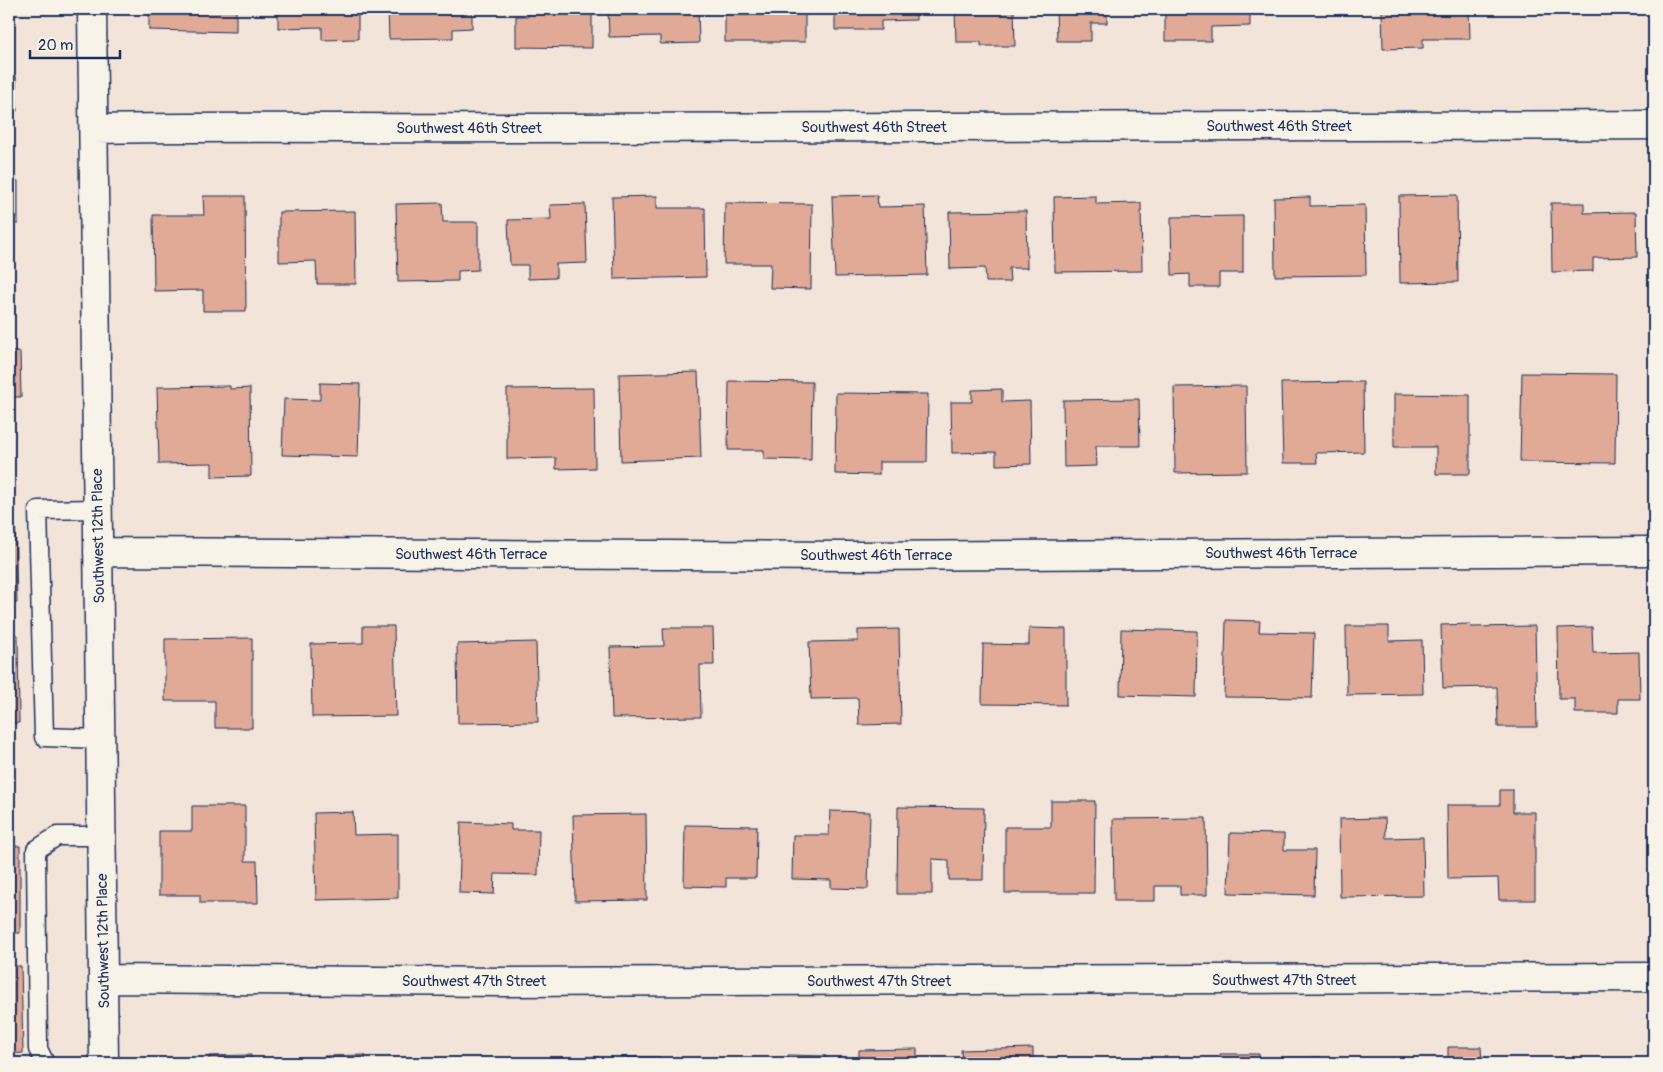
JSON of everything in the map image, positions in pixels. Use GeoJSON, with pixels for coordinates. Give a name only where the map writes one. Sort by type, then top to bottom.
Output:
{"type":"FeatureCollection","features":[{"type":"Feature","properties":{"kind":"street","name":"Southwest 12th Place"},"geometry":{"type":"LineString","coordinates":[[92,9],[104,1063]]}},
{"type":"Feature","properties":{"kind":"street","name":"Southwest 46th Street"},"geometry":{"type":"LineString","coordinates":[[94,129],[1654,125]]}},
{"type":"Feature","properties":{"kind":"street","name":"Southwest 46th Terrace"},"geometry":{"type":"LineString","coordinates":[[98,552],[860,556],[1654,551]]}},
{"type":"Feature","properties":{"kind":"street","name":"Southwest 47th Street"},"geometry":{"type":"LineString","coordinates":[[103,979],[515,982],[1654,977]]}},
{"type":"Feature","properties":{"kind":"lane"},"geometry":{"type":"LineString","coordinates":[[98,509],[38,510],[44,737],[100,739]]}},
{"type":"Feature","properties":{"kind":"lane"},"geometry":{"type":"LineString","coordinates":[[45,1063],[38,1049],[36,850],[57,836],[101,836]]}},
{"type":"Feature","properties":{"kind":"building"},"geometry":{"type":"Polygon","coordinates":[[[149,9],[236,9],[236,32],[149,30],[149,9]]]}},
{"type":"Feature","properties":{"kind":"building"},"geometry":{"type":"Polygon","coordinates":[[[278,9],[358,9],[358,39],[322,40],[322,27],[278,28],[278,9]]]}},
{"type":"Feature","properties":{"kind":"building"},"geometry":{"type":"Polygon","coordinates":[[[388,9],[472,9],[472,28],[453,29],[453,38],[389,39],[388,9]]]}},
{"type":"Feature","properties":{"kind":"building"},"geometry":{"type":"Polygon","coordinates":[[[529,9],[592,9],[592,48],[516,47],[516,16],[529,16],[529,9]]]}},
{"type":"Feature","properties":{"kind":"building"},"geometry":{"type":"Polygon","coordinates":[[[608,9],[698,9],[699,43],[660,44],[660,36],[609,37],[608,9]]]}},
{"type":"Feature","properties":{"kind":"building"},"geometry":{"type":"Polygon","coordinates":[[[725,9],[805,9],[805,42],[725,42],[725,9]]]}},
{"type":"Feature","properties":{"kind":"building"},"geometry":{"type":"Polygon","coordinates":[[[835,9],[916,9],[916,20],[881,21],[881,30],[835,30],[835,9]]]}},
{"type":"Feature","properties":{"kind":"building"},"geometry":{"type":"Polygon","coordinates":[[[955,9],[1014,9],[1015,46],[981,46],[981,42],[956,42],[955,9]]]}},
{"type":"Feature","properties":{"kind":"building"},"geometry":{"type":"Polygon","coordinates":[[[1056,9],[1132,9],[1132,11],[1107,11],[1107,23],[1091,23],[1091,41],[1057,41],[1056,9]]]}},
{"type":"Feature","properties":{"kind":"building"},"geometry":{"type":"Polygon","coordinates":[[[1165,9],[1250,9],[1250,26],[1211,27],[1211,41],[1165,41],[1165,9]]]}},
{"type":"Feature","properties":{"kind":"building"},"geometry":{"type":"Polygon","coordinates":[[[1382,9],[1469,9],[1470,39],[1423,39],[1423,48],[1383,49],[1382,9]]]}},
{"type":"Feature","properties":{"kind":"building"},"geometry":{"type":"Polygon","coordinates":[[[9,76],[16,76],[17,111],[9,111],[9,76]]]}},
{"type":"Feature","properties":{"kind":"building"},"geometry":{"type":"Polygon","coordinates":[[[9,181],[18,181],[18,224],[9,224],[9,181]]]}},
{"type":"Feature","properties":{"kind":"building"},"geometry":{"type":"Polygon","coordinates":[[[877,195],[878,207],[925,206],[927,275],[835,277],[832,196],[877,195]]]}},
{"type":"Feature","properties":{"kind":"building"},"geometry":{"type":"Polygon","coordinates":[[[1457,195],[1458,282],[1400,283],[1399,196],[1457,195]]]}},
{"type":"Feature","properties":{"kind":"building"},"geometry":{"type":"Polygon","coordinates":[[[203,196],[245,196],[246,311],[203,311],[203,290],[154,291],[153,215],[204,215],[203,196]]]}},
{"type":"Feature","properties":{"kind":"building"},"geometry":{"type":"Polygon","coordinates":[[[657,196],[657,208],[705,208],[706,277],[614,279],[612,197],[657,196]]]}},
{"type":"Feature","properties":{"kind":"building"},"geometry":{"type":"Polygon","coordinates":[[[1096,196],[1096,204],[1141,203],[1142,271],[1055,272],[1054,197],[1096,196]]]}},
{"type":"Feature","properties":{"kind":"building"},"geometry":{"type":"Polygon","coordinates":[[[1310,197],[1310,206],[1365,205],[1366,275],[1275,276],[1274,198],[1310,197]]]}},
{"type":"Feature","properties":{"kind":"building"},"geometry":{"type":"Polygon","coordinates":[[[442,203],[443,222],[478,222],[478,270],[458,271],[458,281],[398,282],[396,204],[442,203]]]}},
{"type":"Feature","properties":{"kind":"building"},"geometry":{"type":"Polygon","coordinates":[[[725,203],[812,204],[811,289],[770,288],[771,264],[724,264],[725,203]]]}},
{"type":"Feature","properties":{"kind":"building"},"geometry":{"type":"Polygon","coordinates":[[[1551,203],[1584,203],[1584,213],[1636,212],[1637,257],[1593,258],[1593,271],[1552,272],[1551,203]]]}},
{"type":"Feature","properties":{"kind":"building"},"geometry":{"type":"Polygon","coordinates":[[[585,204],[587,263],[556,264],[556,278],[528,279],[528,265],[510,265],[508,220],[551,219],[550,205],[585,204]]]}},
{"type":"Feature","properties":{"kind":"building"},"geometry":{"type":"Polygon","coordinates":[[[355,211],[356,284],[317,284],[316,261],[279,262],[279,212],[355,211]]]}},
{"type":"Feature","properties":{"kind":"building"},"geometry":{"type":"Polygon","coordinates":[[[1026,211],[1027,268],[1009,268],[1010,282],[986,282],[985,268],[950,269],[949,212],[1026,211]]]}},
{"type":"Feature","properties":{"kind":"building"},"geometry":{"type":"Polygon","coordinates":[[[1243,216],[1243,273],[1219,273],[1219,287],[1190,287],[1190,274],[1172,275],[1171,217],[1243,216]]]}},
{"type":"Feature","properties":{"kind":"building"},"geometry":{"type":"Polygon","coordinates":[[[9,295],[12,295],[11,331],[9,331],[9,295]]]}},
{"type":"Feature","properties":{"kind":"building"},"geometry":{"type":"Polygon","coordinates":[[[9,352],[20,352],[21,397],[9,397],[9,352]]]}},
{"type":"Feature","properties":{"kind":"building"},"geometry":{"type":"Polygon","coordinates":[[[698,372],[701,458],[621,461],[619,374],[698,372]]]}},
{"type":"Feature","properties":{"kind":"building"},"geometry":{"type":"Polygon","coordinates":[[[1522,373],[1616,374],[1615,463],[1520,462],[1522,373]]]}},
{"type":"Feature","properties":{"kind":"building"},"geometry":{"type":"Polygon","coordinates":[[[729,381],[812,382],[811,460],[764,459],[764,450],[728,450],[729,381]]]}},
{"type":"Feature","properties":{"kind":"building"},"geometry":{"type":"Polygon","coordinates":[[[1363,382],[1364,452],[1316,453],[1317,463],[1283,463],[1281,383],[1363,382]]]}},
{"type":"Feature","properties":{"kind":"building"},"geometry":{"type":"Polygon","coordinates":[[[320,383],[360,384],[358,457],[282,455],[284,399],[320,400],[320,383]]]}},
{"type":"Feature","properties":{"kind":"building"},"geometry":{"type":"Polygon","coordinates":[[[230,386],[230,389],[250,388],[251,476],[212,477],[212,463],[159,464],[157,387],[230,386]]]}},
{"type":"Feature","properties":{"kind":"building"},"geometry":{"type":"Polygon","coordinates":[[[1246,386],[1247,472],[1175,473],[1174,387],[1246,386]]]}},
{"type":"Feature","properties":{"kind":"building"},"geometry":{"type":"Polygon","coordinates":[[[594,388],[595,468],[556,469],[556,458],[507,459],[507,389],[594,388]]]}},
{"type":"Feature","properties":{"kind":"building"},"geometry":{"type":"Polygon","coordinates":[[[1002,389],[1002,402],[1030,401],[1031,464],[996,465],[996,452],[952,453],[951,402],[972,402],[972,390],[1002,389]]]}},
{"type":"Feature","properties":{"kind":"building"},"geometry":{"type":"Polygon","coordinates":[[[836,393],[928,394],[927,462],[879,462],[879,475],[835,474],[836,393]]]}},
{"type":"Feature","properties":{"kind":"building"},"geometry":{"type":"Polygon","coordinates":[[[1394,394],[1470,395],[1470,474],[1436,474],[1436,447],[1394,447],[1394,394]]]}},
{"type":"Feature","properties":{"kind":"building"},"geometry":{"type":"Polygon","coordinates":[[[1139,399],[1140,446],[1096,446],[1097,466],[1064,467],[1063,400],[1139,399]]]}},
{"type":"Feature","properties":{"kind":"building"},"geometry":{"type":"Polygon","coordinates":[[[9,515],[15,515],[17,603],[9,603],[9,515]]]}},
{"type":"Feature","properties":{"kind":"building"},"geometry":{"type":"Polygon","coordinates":[[[1226,620],[1260,621],[1259,632],[1314,633],[1312,698],[1224,697],[1226,620]]]}},
{"type":"Feature","properties":{"kind":"building"},"geometry":{"type":"Polygon","coordinates":[[[1470,624],[1471,627],[1535,626],[1537,727],[1498,727],[1497,687],[1443,688],[1441,625],[1470,624]]]}},
{"type":"Feature","properties":{"kind":"building"},"geometry":{"type":"Polygon","coordinates":[[[363,626],[394,626],[396,716],[312,717],[311,644],[363,643],[363,626]]]}},
{"type":"Feature","properties":{"kind":"building"},"geometry":{"type":"Polygon","coordinates":[[[1346,626],[1389,626],[1389,641],[1422,640],[1423,694],[1347,695],[1346,626]]]}},
{"type":"Feature","properties":{"kind":"building"},"geometry":{"type":"Polygon","coordinates":[[[1592,627],[1593,653],[1639,652],[1640,699],[1618,699],[1618,713],[1575,713],[1575,699],[1559,699],[1558,628],[1592,627]]]}},
{"type":"Feature","properties":{"kind":"building"},"geometry":{"type":"Polygon","coordinates":[[[663,628],[713,628],[714,665],[700,665],[701,717],[612,718],[610,647],[664,646],[663,628]]]}},
{"type":"Feature","properties":{"kind":"building"},"geometry":{"type":"Polygon","coordinates":[[[1029,628],[1066,629],[1066,705],[982,704],[983,644],[1029,645],[1029,628]]]}},
{"type":"Feature","properties":{"kind":"building"},"geometry":{"type":"Polygon","coordinates":[[[899,629],[901,724],[859,725],[858,698],[811,699],[809,642],[858,641],[858,630],[899,629]]]}},
{"type":"Feature","properties":{"kind":"building"},"geometry":{"type":"Polygon","coordinates":[[[1121,629],[1197,631],[1196,697],[1120,695],[1121,629]]]}},
{"type":"Feature","properties":{"kind":"building"},"geometry":{"type":"Polygon","coordinates":[[[9,635],[18,635],[19,723],[9,723],[9,635]]]}},
{"type":"Feature","properties":{"kind":"building"},"geometry":{"type":"Polygon","coordinates":[[[252,638],[252,728],[215,728],[215,701],[165,701],[165,639],[252,638]]]}},
{"type":"Feature","properties":{"kind":"building"},"geometry":{"type":"Polygon","coordinates":[[[536,642],[538,722],[458,723],[457,644],[536,642]]]}},
{"type":"Feature","properties":{"kind":"building"},"geometry":{"type":"Polygon","coordinates":[[[1500,790],[1513,790],[1513,812],[1535,812],[1535,900],[1499,900],[1498,878],[1448,879],[1447,805],[1500,805],[1500,790]]]}},
{"type":"Feature","properties":{"kind":"building"},"geometry":{"type":"Polygon","coordinates":[[[1051,801],[1095,801],[1094,893],[1005,893],[1005,827],[1051,827],[1051,801]]]}},
{"type":"Feature","properties":{"kind":"building"},"geometry":{"type":"Polygon","coordinates":[[[192,806],[245,806],[245,861],[257,861],[258,903],[200,903],[200,895],[159,895],[159,831],[192,831],[192,806]]]}},
{"type":"Feature","properties":{"kind":"building"},"geometry":{"type":"Polygon","coordinates":[[[898,807],[984,808],[983,880],[949,880],[949,860],[932,859],[932,894],[897,894],[898,807]]]}},
{"type":"Feature","properties":{"kind":"building"},"geometry":{"type":"Polygon","coordinates":[[[830,811],[870,812],[868,889],[831,888],[831,880],[792,879],[793,835],[829,835],[830,811]]]}},
{"type":"Feature","properties":{"kind":"building"},"geometry":{"type":"Polygon","coordinates":[[[353,812],[354,835],[398,834],[398,898],[316,900],[314,813],[353,812]]]}},
{"type":"Feature","properties":{"kind":"building"},"geometry":{"type":"Polygon","coordinates":[[[646,814],[647,900],[575,901],[573,815],[646,814]]]}},
{"type":"Feature","properties":{"kind":"building"},"geometry":{"type":"Polygon","coordinates":[[[1206,818],[1207,895],[1180,895],[1180,886],[1155,886],[1155,901],[1114,901],[1113,819],[1206,818]]]}},
{"type":"Feature","properties":{"kind":"building"},"geometry":{"type":"Polygon","coordinates":[[[1385,818],[1386,838],[1423,837],[1424,896],[1340,897],[1339,819],[1385,818]]]}},
{"type":"Feature","properties":{"kind":"building"},"geometry":{"type":"Polygon","coordinates":[[[461,822],[511,824],[511,830],[539,830],[538,875],[495,874],[494,894],[459,893],[461,822]]]}},
{"type":"Feature","properties":{"kind":"building"},"geometry":{"type":"Polygon","coordinates":[[[685,825],[757,826],[756,878],[726,878],[726,887],[684,886],[685,825]]]}},
{"type":"Feature","properties":{"kind":"building"},"geometry":{"type":"Polygon","coordinates":[[[1230,833],[1284,834],[1284,850],[1315,850],[1314,895],[1228,893],[1230,833]]]}},
{"type":"Feature","properties":{"kind":"building"},"geometry":{"type":"Polygon","coordinates":[[[9,846],[20,846],[20,933],[11,933],[12,966],[21,966],[23,1053],[9,1054],[9,846]]]}},
{"type":"Feature","properties":{"kind":"building"},"geometry":{"type":"Polygon","coordinates":[[[1448,1047],[1481,1047],[1482,1063],[1448,1063],[1448,1047]]]}},
{"type":"Feature","properties":{"kind":"building"},"geometry":{"type":"Polygon","coordinates":[[[1033,1048],[1033,1063],[962,1063],[961,1050],[1033,1048]]]}},
{"type":"Feature","properties":{"kind":"building"},"geometry":{"type":"Polygon","coordinates":[[[917,1049],[917,1063],[859,1063],[859,1050],[917,1049]]]}},
{"type":"Feature","properties":{"kind":"building"},"geometry":{"type":"Polygon","coordinates":[[[1220,1054],[1259,1054],[1259,1063],[1220,1063],[1220,1054]]]}},
{"type":"Feature","properties":{"kind":"building"},"geometry":{"type":"Polygon","coordinates":[[[251,1055],[251,1063],[209,1063],[209,1056],[251,1055]]]}},
{"type":"Feature","properties":{"kind":"building"},"geometry":{"type":"Polygon","coordinates":[[[365,1055],[365,1063],[324,1063],[324,1056],[365,1055]]]}},
{"type":"Feature","properties":{"kind":"building"},"geometry":{"type":"Polygon","coordinates":[[[788,1055],[826,1056],[826,1063],[788,1063],[788,1055]]]}},
{"type":"Feature","properties":{"kind":"building"},"geometry":{"type":"Polygon","coordinates":[[[569,1057],[599,1057],[599,1063],[569,1063],[569,1057]]]}},
{"type":"Feature","properties":{"kind":"building"},"geometry":{"type":"Polygon","coordinates":[[[625,1057],[660,1057],[660,1063],[625,1063],[625,1057]]]}},
{"type":"Feature","properties":{"kind":"building"},"geometry":{"type":"Polygon","coordinates":[[[1321,1057],[1321,1063],[1286,1063],[1286,1058],[1321,1057]]]}},
{"type":"Feature","properties":{"kind":"building"},"geometry":{"type":"Polygon","coordinates":[[[452,1060],[483,1061],[483,1063],[452,1063],[452,1060]]]}}]}
